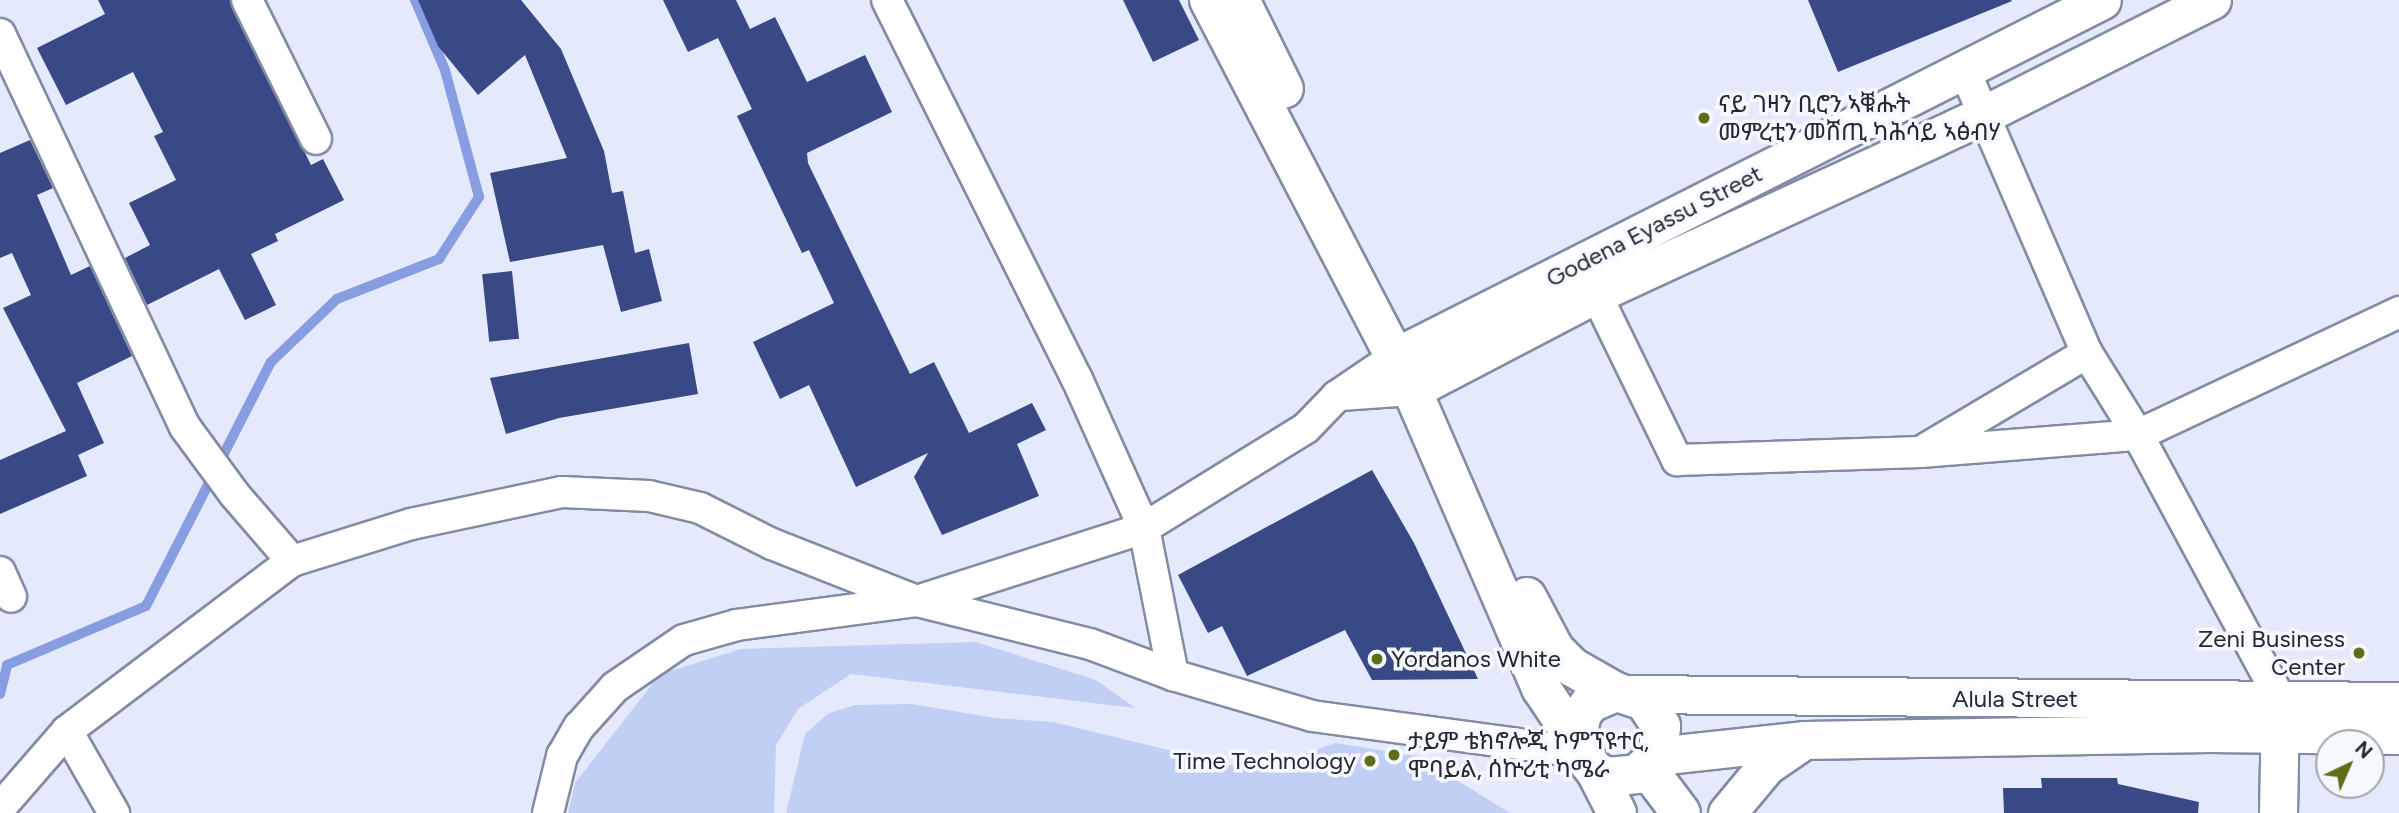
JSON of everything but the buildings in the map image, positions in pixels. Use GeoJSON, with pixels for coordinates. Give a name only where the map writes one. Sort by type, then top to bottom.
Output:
{"type":"FeatureCollection","features":[{"type":"Feature","properties":{"kind":"main road"},"geometry":{"type":"LineString","coordinates":[[1209,0],[1412,369],[1541,688],[1584,754],[1617,813]]}},
{"type":"Feature","properties":{"kind":"main road"},"geometry":{"type":"LineString","coordinates":[[1240,0],[1412,369],[1540,626],[1572,667],[1644,701],[1661,726],[1652,762],[1681,813]]}},
{"type":"Feature","properties":{"kind":"main road"},"geometry":{"type":"LineString","coordinates":[[1584,754],[1582,714],[1590,703],[1624,693]]}},
{"type":"Feature","properties":{"kind":"main road"},"geometry":{"type":"LineString","coordinates":[[1584,754],[1623,778],[1652,762]]}},
{"type":"Feature","properties":{"kind":"street"},"geometry":{"type":"LineString","coordinates":[[247,0],[316,139]]}},
{"type":"Feature","properties":{"kind":"street"},"geometry":{"type":"LineString","coordinates":[[887,0],[1077,379],[1144,528],[1173,675]]}},
{"type":"Feature","properties":{"kind":"street","name":"Godena Eyassu Street"},"geometry":{"type":"LineString","coordinates":[[1412,369],[1964,69],[2102,0]]}},
{"type":"Feature","properties":{"kind":"street"},"geometry":{"type":"LineString","coordinates":[[548,813],[562,756],[579,727],[615,687],[684,640],[737,625],[917,601],[1144,528],[1307,428],[1337,396],[1412,369],[1595,294],[1985,114],[2211,0]]}},
{"type":"Feature","properties":{"kind":"street"},"geometry":{"type":"LineString","coordinates":[[0,34],[186,427],[292,562]]}},
{"type":"Feature","properties":{"kind":"street"},"geometry":{"type":"LineString","coordinates":[[1964,69],[2087,353],[2138,435],[2280,718],[2278,813]]}},
{"type":"Feature","properties":{"kind":"street"},"geometry":{"type":"LineString","coordinates":[[1595,294],[1677,460],[1921,452],[2138,435],[2399,312]]}},
{"type":"Feature","properties":{"kind":"street"},"geometry":{"type":"LineString","coordinates":[[1921,452],[2087,353]]}},
{"type":"Feature","properties":{"kind":"street"},"geometry":{"type":"LineString","coordinates":[[0,808],[67,732],[292,562],[411,524],[562,492],[649,496],[700,508],[772,544],[917,601],[1090,644],[1173,675],[1312,716],[1584,754]]}},
{"type":"Feature","properties":{"kind":"street","name":"Alula Street"},"geometry":{"type":"LineString","coordinates":[[1624,693],[2280,718],[2399,735]]}},
{"type":"Feature","properties":{"kind":"street","name":"Alula Street"},"geometry":{"type":"LineString","coordinates":[[1652,762],[1805,740],[2280,718],[2399,701]]}},
{"type":"Feature","properties":{"kind":"street"},"geometry":{"type":"LineString","coordinates":[[67,732],[114,813]]}},
{"type":"Feature","properties":{"kind":"street"},"geometry":{"type":"LineString","coordinates":[[1727,813],[1766,766],[1805,740]]}},
{"type":"Feature","properties":{"kind":"shaded area"},"geometry":{"type":"Polygon","coordinates":[[[976,642],[1096,680],[1135,708],[851,674],[798,709],[776,745],[774,813],[568,813],[575,783],[660,674],[741,649],[976,642]]]}},
{"type":"Feature","properties":{"kind":"shaded area"},"geometry":{"type":"Polygon","coordinates":[[[912,704],[995,718],[1053,722],[1255,771],[1335,743],[1418,756],[1510,813],[786,813],[805,734],[829,713],[855,705],[912,704]]]}},
{"type":"Feature","properties":{"kind":"waterway"},"geometry":{"type":"LineString","coordinates":[[0,694],[7,665],[146,606],[271,362],[337,299],[439,259],[479,197],[445,70],[415,0]]}},
{"type":"Feature","properties":{"kind":"place","name":"ናይ ገዛን ቢሮን ኣቑሑት መምረቲን መሸጢ ካሕሳይ ኣፅብሃ"},"geometry":{"type":"Point","coordinates":[1704,118]}},
{"type":"Feature","properties":{"kind":"place","name":"Zeni Business Center"},"geometry":{"type":"Point","coordinates":[2359,653]}},
{"type":"Feature","properties":{"kind":"place","name":"Yordanos White"},"geometry":{"type":"Point","coordinates":[1377,659]}},
{"type":"Feature","properties":{"kind":"place","name":"ታይም ቴክኖሎጂ ኮምፕዩተር, ሞባይል, ሰኵሪቲ ካሜራ"},"geometry":{"type":"Point","coordinates":[1394,755]}},
{"type":"Feature","properties":{"kind":"place","name":"Time Technology"},"geometry":{"type":"Point","coordinates":[1370,761]}}]}
